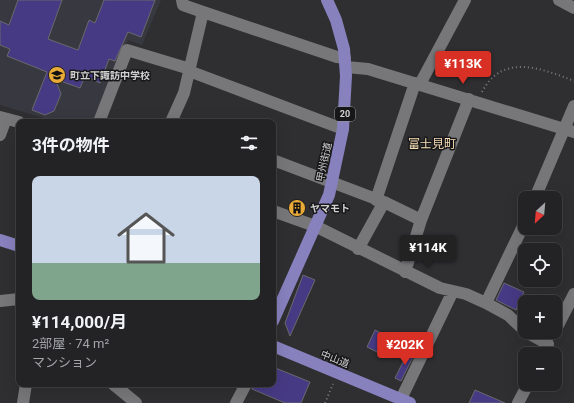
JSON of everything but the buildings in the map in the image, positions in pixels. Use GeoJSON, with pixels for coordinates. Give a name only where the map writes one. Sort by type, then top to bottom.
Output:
{"type":"FeatureCollection","features":[{"type":"Feature","properties":{"kind":"highway","name":"甲州街道"},"geometry":{"type":"LineString","coordinates":[[276,314],[329,195],[343,129],[346,106],[345,63],[340,35],[327,0]]}},
{"type":"Feature","properties":{"kind":"highway"},"geometry":{"type":"LineString","coordinates":[[0,240],[16,245]]}},
{"type":"Feature","properties":{"kind":"highway","name":"中山道"},"geometry":{"type":"LineString","coordinates":[[276,347],[405,401]]}},
{"type":"Feature","properties":{"kind":"street"},"geometry":{"type":"LineString","coordinates":[[182,0],[183,5],[337,57],[345,63],[417,83],[568,130]]}},
{"type":"Feature","properties":{"kind":"street"},"geometry":{"type":"LineString","coordinates":[[358,249],[380,201],[417,83],[464,0]]}},
{"type":"Feature","properties":{"kind":"street"},"geometry":{"type":"LineString","coordinates":[[559,0],[574,8]]}},
{"type":"Feature","properties":{"kind":"street"},"geometry":{"type":"LineString","coordinates":[[172,119],[184,93],[203,12]]}},
{"type":"Feature","properties":{"kind":"street"},"geometry":{"type":"LineString","coordinates":[[100,119],[127,50],[190,70],[343,129]]}},
{"type":"Feature","properties":{"kind":"street"},"geometry":{"type":"LineString","coordinates":[[405,272],[421,220],[473,100]]}},
{"type":"Feature","properties":{"kind":"street"},"geometry":{"type":"LineString","coordinates":[[538,191],[568,130],[574,106]]}},
{"type":"Feature","properties":{"kind":"street"},"geometry":{"type":"LineString","coordinates":[[0,136],[3,118],[16,121]]}},
{"type":"Feature","properties":{"kind":"street"},"geometry":{"type":"LineString","coordinates":[[276,161],[380,201],[421,220]]}},
{"type":"Feature","properties":{"kind":"street"},"geometry":{"type":"LineString","coordinates":[[276,212],[315,226],[358,249],[440,288],[466,294],[486,303],[508,315],[518,324]]}},
{"type":"Feature","properties":{"kind":"street"},"geometry":{"type":"LineString","coordinates":[[486,303],[519,235]]}},
{"type":"Feature","properties":{"kind":"street"},"geometry":{"type":"LineString","coordinates":[[405,401],[453,291]]}},
{"type":"Feature","properties":{"kind":"street"},"geometry":{"type":"LineString","coordinates":[[562,318],[574,294]]}},
{"type":"Feature","properties":{"kind":"street"},"geometry":{"type":"LineString","coordinates":[[0,301],[16,299]]}},
{"type":"Feature","properties":{"kind":"street"},"geometry":{"type":"LineString","coordinates":[[535,339],[544,347]]}},
{"type":"Feature","properties":{"kind":"street"},"geometry":{"type":"LineString","coordinates":[[23,403],[26,387]]}},
{"type":"Feature","properties":{"kind":"street"},"geometry":{"type":"LineString","coordinates":[[116,387],[136,403]]}},
{"type":"Feature","properties":{"kind":"street"},"geometry":{"type":"LineString","coordinates":[[236,403],[244,387]]}},
{"type":"Feature","properties":{"kind":"street"},"geometry":{"type":"LineString","coordinates":[[518,403],[524,391]]}},
{"type":"Feature","properties":{"kind":"path"},"geometry":{"type":"LineString","coordinates":[[473,100],[492,78],[503,70],[513,67],[536,68],[574,81]]}},
{"type":"Feature","properties":{"kind":"path"},"geometry":{"type":"LineString","coordinates":[[325,403],[337,373]]}},
{"type":"Feature","properties":{"kind":"shaded area","name":"町立下諏訪中学校"},"geometry":{"type":"Polygon","coordinates":[[[0,0],[161,0],[142,45],[128,40],[96,119],[47,119],[0,105],[0,0]]]}},
{"type":"Feature","properties":{"kind":"place","name":"町立下諏訪中学校"},"geometry":{"type":"Point","coordinates":[57,75]}},
{"type":"Feature","properties":{"kind":"place","name":"ヤマモト"},"geometry":{"type":"Point","coordinates":[297,208]}},
{"type":"Feature","properties":{"kind":"district","name":"富士見町"},"geometry":{"type":"Point","coordinates":[432,144]}}]}
